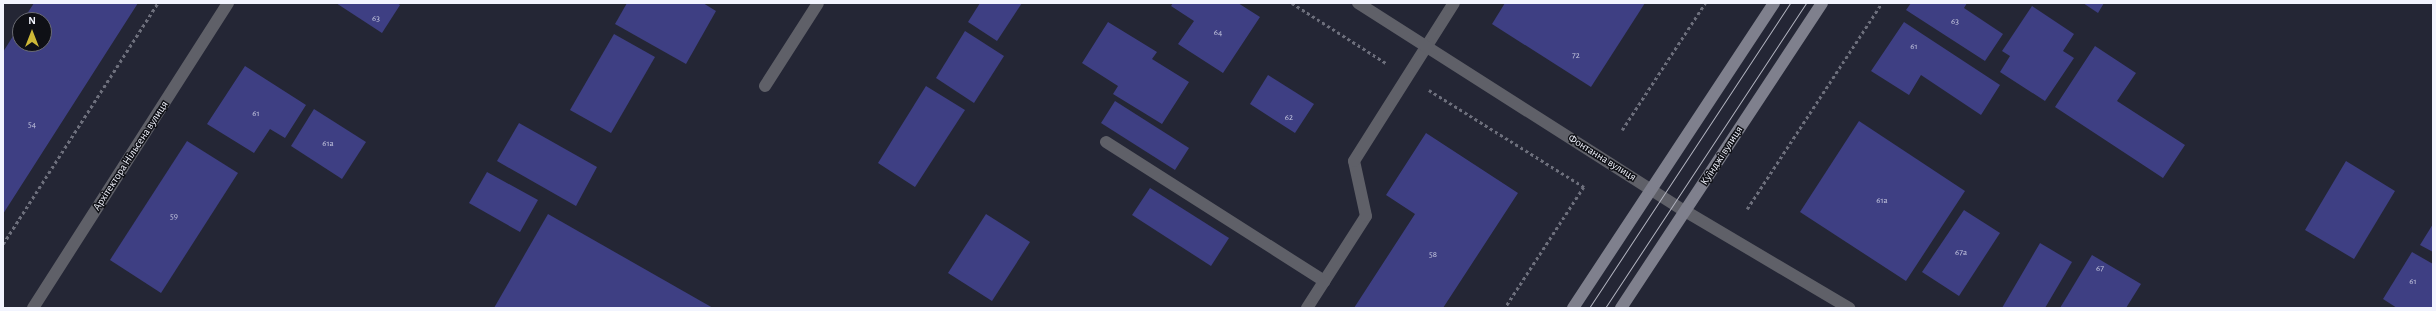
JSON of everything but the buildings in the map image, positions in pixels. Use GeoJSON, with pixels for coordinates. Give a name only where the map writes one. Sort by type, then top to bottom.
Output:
{"type":"FeatureCollection","features":[{"type":"Feature","properties":{"kind":"main road"},"geometry":{"type":"LineString","coordinates":[[1573,308],[1774,3]]}},
{"type":"Feature","properties":{"kind":"main road","name":"Куїнджі вулиця"},"geometry":{"type":"LineString","coordinates":[[1621,308],[1822,3]]}},
{"type":"Feature","properties":{"kind":"street","name":"Архітектора Нільсена вулиця"},"geometry":{"type":"LineString","coordinates":[[33,308],[228,3]]}},
{"type":"Feature","properties":{"kind":"street"},"geometry":{"type":"LineString","coordinates":[[765,86],[818,3]]}},
{"type":"Feature","properties":{"kind":"street","name":"Фонтанна вулиця"},"geometry":{"type":"LineString","coordinates":[[1358,3],[1685,211],[1849,308]]}},
{"type":"Feature","properties":{"kind":"street"},"geometry":{"type":"LineString","coordinates":[[1307,308],[1366,216],[1354,161],[1454,3]]}},
{"type":"Feature","properties":{"kind":"street"},"geometry":{"type":"LineString","coordinates":[[1106,142],[1324,281]]}},
{"type":"Feature","properties":{"kind":"path"},"geometry":{"type":"LineString","coordinates":[[3,244],[158,3]]}},
{"type":"Feature","properties":{"kind":"path"},"geometry":{"type":"LineString","coordinates":[[1292,3],[1584,187],[1505,308]]}},
{"type":"Feature","properties":{"kind":"path"},"geometry":{"type":"LineString","coordinates":[[1622,130],[1705,3]]}},
{"type":"Feature","properties":{"kind":"path"},"geometry":{"type":"LineString","coordinates":[[1747,209],[1882,3]]}},
{"type":"Feature","properties":{"kind":"tram line"},"geometry":{"type":"LineString","coordinates":[[1589,308],[1790,3]]}},
{"type":"Feature","properties":{"kind":"tram line"},"geometry":{"type":"LineString","coordinates":[[1605,308],[1806,3]]}}]}
